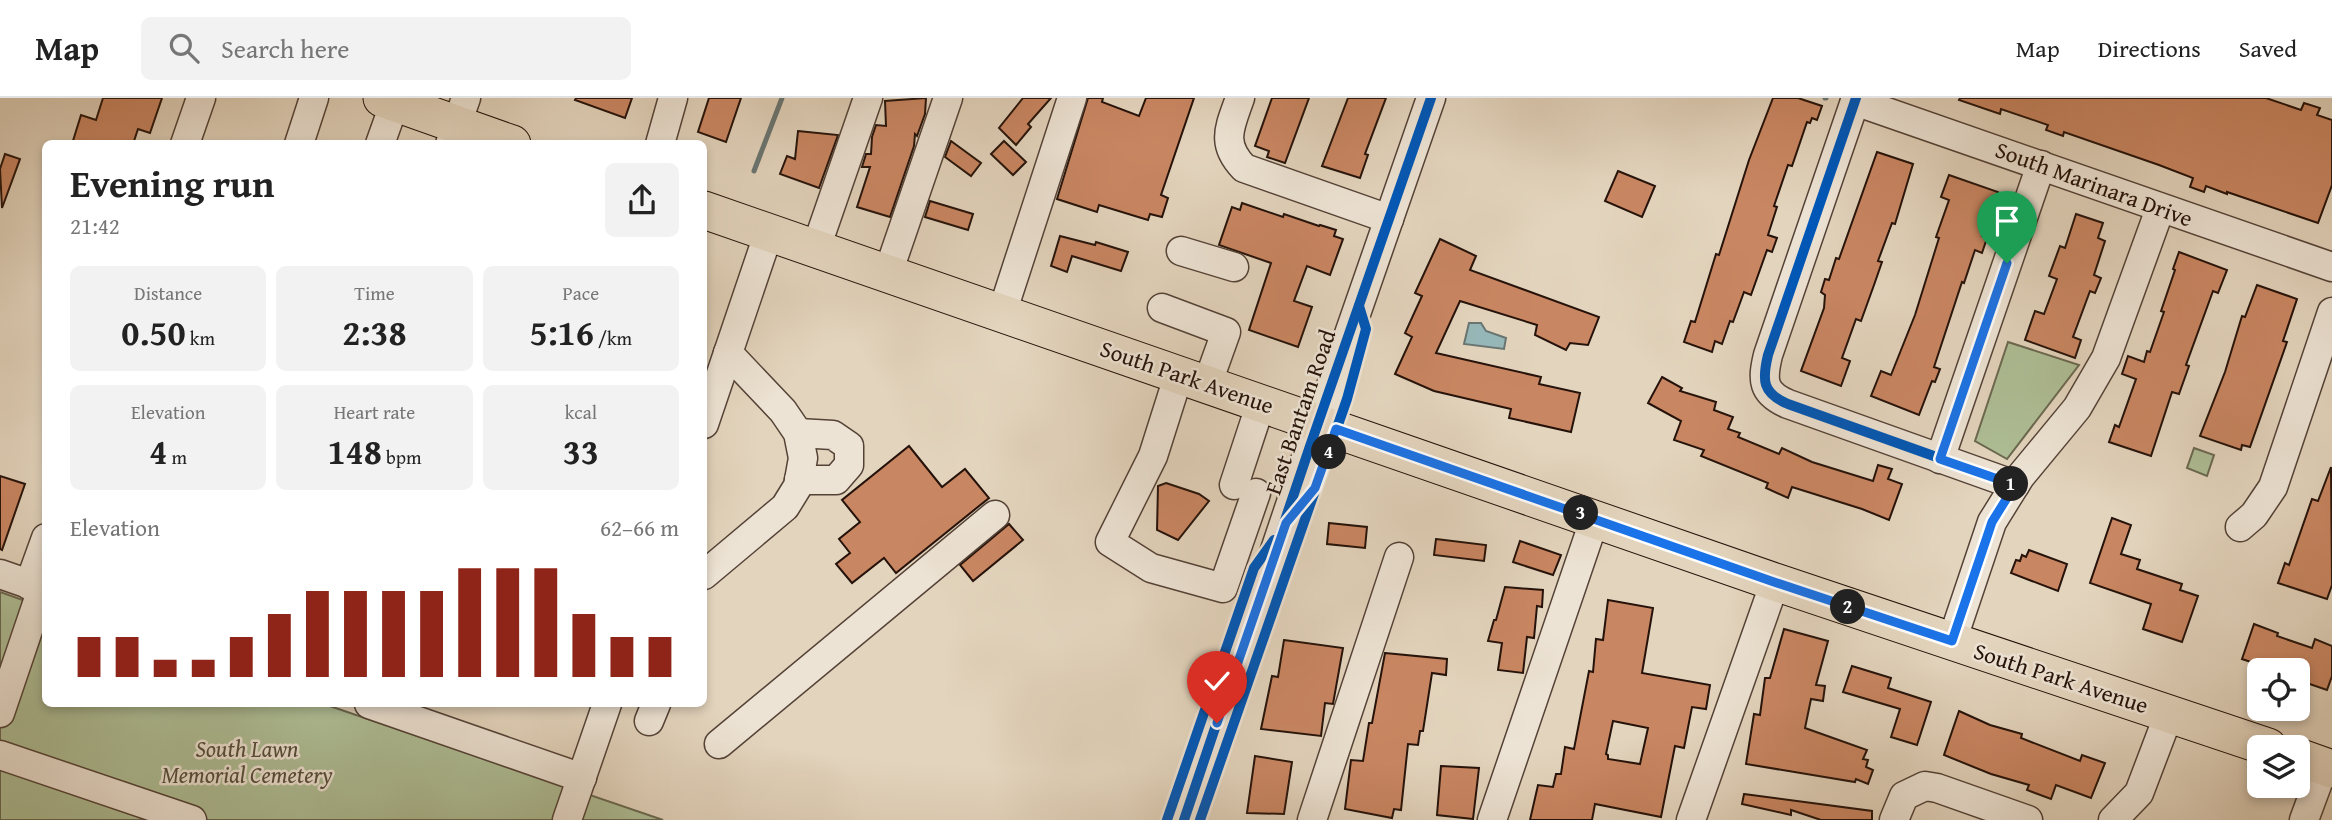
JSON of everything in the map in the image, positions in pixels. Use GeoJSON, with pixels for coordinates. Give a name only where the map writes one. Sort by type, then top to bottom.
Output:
{"type":"FeatureCollection","features":[{"type":"Feature","properties":{"kind":"main road"},"geometry":{"type":"LineString","coordinates":[[388,100],[458,122],[502,140]]}},
{"type":"Feature","properties":{"kind":"main road","name":"South Park Avenue"},"geometry":{"type":"LineString","coordinates":[[707,211],[1774,582],[2247,740]]}},
{"type":"Feature","properties":{"kind":"street"},"geometry":{"type":"LineString","coordinates":[[186,140],[201,98]]}},
{"type":"Feature","properties":{"kind":"street"},"geometry":{"type":"LineString","coordinates":[[300,140],[314,98]]}},
{"type":"Feature","properties":{"kind":"street"},"geometry":{"type":"LineString","coordinates":[[661,140],[673,98]]}},
{"type":"Feature","properties":{"kind":"street"},"geometry":{"type":"LineString","coordinates":[[816,248],[868,98]]}},
{"type":"Feature","properties":{"kind":"street"},"geometry":{"type":"LineString","coordinates":[[888,273],[948,98]]}},
{"type":"Feature","properties":{"kind":"street"},"geometry":{"type":"LineString","coordinates":[[1002,313],[1072,98]]}},
{"type":"Feature","properties":{"kind":"street"},"geometry":{"type":"LineString","coordinates":[[1240,98],[1228,137],[1226,155],[1252,172],[1389,219]]}},
{"type":"Feature","properties":{"kind":"street","name":"East Bantam Road"},"geometry":{"type":"LineString","coordinates":[[1184,820],[1431,98]]}},
{"type":"Feature","properties":{"kind":"street"},"geometry":{"type":"LineString","coordinates":[[1856,99],[1768,355],[1764,373],[1766,387],[1775,399],[2015,485]]}},
{"type":"Feature","properties":{"kind":"street","name":"South Marinara Drive"},"geometry":{"type":"LineString","coordinates":[[1856,99],[2160,209],[2332,267]]}},
{"type":"Feature","properties":{"kind":"street"},"geometry":{"type":"LineString","coordinates":[[381,140],[388,100]]}},
{"type":"Feature","properties":{"kind":"street"},"geometry":{"type":"LineString","coordinates":[[1940,459],[2040,165]]}},
{"type":"Feature","properties":{"kind":"street"},"geometry":{"type":"LineString","coordinates":[[1952,641],[1992,522],[2015,485],[2077,408],[2106,358],[2160,209]]}},
{"type":"Feature","properties":{"kind":"street"},"geometry":{"type":"LineString","coordinates":[[707,415],[769,232]]}},
{"type":"Feature","properties":{"kind":"street"},"geometry":{"type":"LineString","coordinates":[[1181,251],[1234,267]]}},
{"type":"Feature","properties":{"kind":"street"},"geometry":{"type":"LineString","coordinates":[[1162,308],[1226,331],[1193,379],[1110,542],[1151,568],[1223,588],[1261,403]]}},
{"type":"Feature","properties":{"kind":"street"},"geometry":{"type":"LineString","coordinates":[[2239,527],[2254,515],[2273,488],[2332,312]]}},
{"type":"Feature","properties":{"kind":"street"},"geometry":{"type":"LineString","coordinates":[[707,572],[785,507],[799,480],[803,458],[798,433],[782,411],[728,353]]}},
{"type":"Feature","properties":{"kind":"street"},"geometry":{"type":"LineString","coordinates":[[798,433],[833,435],[849,446],[849,465],[836,480],[799,480]]}},
{"type":"Feature","properties":{"kind":"street"},"geometry":{"type":"LineString","coordinates":[[719,744],[995,515]]}},
{"type":"Feature","properties":{"kind":"street"},"geometry":{"type":"LineString","coordinates":[[1492,820],[1514,785],[1604,521]]}},
{"type":"Feature","properties":{"kind":"street"},"geometry":{"type":"LineString","coordinates":[[1311,820],[1399,557]]}},
{"type":"Feature","properties":{"kind":"street"},"geometry":{"type":"LineString","coordinates":[[0,713],[39,588],[42,567]]}},
{"type":"Feature","properties":{"kind":"street"},"geometry":{"type":"LineString","coordinates":[[0,574],[39,588]]}},
{"type":"Feature","properties":{"kind":"street"},"geometry":{"type":"LineString","coordinates":[[1691,820],[1774,582]]}},
{"type":"Feature","properties":{"kind":"street"},"geometry":{"type":"LineString","coordinates":[[378,707],[582,778]]}},
{"type":"Feature","properties":{"kind":"street"},"geometry":{"type":"LineString","coordinates":[[567,820],[606,707]]}},
{"type":"Feature","properties":{"kind":"street"},"geometry":{"type":"LineString","coordinates":[[2113,820],[2139,793],[2169,714]]}},
{"type":"Feature","properties":{"kind":"street"},"geometry":{"type":"LineString","coordinates":[[0,755],[192,820]]}},
{"type":"Feature","properties":{"kind":"street"},"geometry":{"type":"LineString","coordinates":[[2304,820],[2318,764]]}},
{"type":"Feature","properties":{"kind":"street"},"geometry":{"type":"LineString","coordinates":[[1512,820],[1514,785]]}},
{"type":"Feature","properties":{"kind":"street"},"geometry":{"type":"LineString","coordinates":[[1894,820],[1904,796],[1925,786],[2028,820]]}},
{"type":"Feature","properties":{"kind":"green space"},"geometry":{"type":"Polygon","coordinates":[[[2008,342],[2079,365],[2007,459],[1975,441],[2008,342]]]}},
{"type":"Feature","properties":{"kind":"green space"},"geometry":{"type":"Polygon","coordinates":[[[2194,448],[2214,455],[2207,476],[2187,468],[2194,448]]]}},
{"type":"Feature","properties":{"kind":"green space","name":"South Lawn Memorial Cemetery"},"geometry":{"type":"Polygon","coordinates":[[[0,592],[42,607],[42,707],[333,707],[663,820],[0,820],[0,592]]]}},
{"type":"Feature","properties":{"kind":"water"},"geometry":{"type":"Polygon","coordinates":[[[1469,323],[1481,323],[1486,331],[1506,338],[1504,349],[1464,344],[1469,323]]]}},
{"type":"Feature","properties":{"kind":"building"},"geometry":{"type":"Polygon","coordinates":[[[103,98],[162,98],[150,133],[138,129],[134,140],[73,140],[81,115],[96,120],[103,98]]]}},
{"type":"Feature","properties":{"kind":"building"},"geometry":{"type":"Polygon","coordinates":[[[632,98],[625,118],[575,100],[632,98]]]}},
{"type":"Feature","properties":{"kind":"building"},"geometry":{"type":"Polygon","coordinates":[[[709,98],[741,98],[726,142],[698,132],[709,98]]]}},
{"type":"Feature","properties":{"kind":"building"},"geometry":{"type":"Polygon","coordinates":[[[926,98],[925,114],[917,136],[915,134],[914,146],[890,217],[857,207],[870,167],[862,167],[866,154],[871,154],[876,125],[886,126],[885,101],[926,98]]]}},
{"type":"Feature","properties":{"kind":"building"},"geometry":{"type":"Polygon","coordinates":[[[1023,98],[1051,98],[1028,124],[1031,127],[1016,145],[999,128],[1023,98]]]}},
{"type":"Feature","properties":{"kind":"building"},"geometry":{"type":"Polygon","coordinates":[[[1088,98],[1103,98],[1102,102],[1139,116],[1146,98],[1194,98],[1161,195],[1168,198],[1162,217],[1150,214],[1148,220],[1099,205],[1097,212],[1057,199],[1088,98]]]}},
{"type":"Feature","properties":{"kind":"building"},"geometry":{"type":"Polygon","coordinates":[[[1272,98],[1309,98],[1285,163],[1267,157],[1269,151],[1255,146],[1272,98]]]}},
{"type":"Feature","properties":{"kind":"building"},"geometry":{"type":"Polygon","coordinates":[[[1348,98],[1386,98],[1365,154],[1368,155],[1360,178],[1322,166],[1348,98]]]}},
{"type":"Feature","properties":{"kind":"building"},"geometry":{"type":"Polygon","coordinates":[[[1773,98],[1798,98],[1822,106],[1817,120],[1812,118],[1810,123],[1807,122],[1792,166],[1788,165],[1774,206],[1777,207],[1768,235],[1777,238],[1772,252],[1767,250],[1751,295],[1744,292],[1722,344],[1715,341],[1712,352],[1684,342],[1691,321],[1695,322],[1716,254],[1719,255],[1749,160],[1773,98]]]}},
{"type":"Feature","properties":{"kind":"building"},"geometry":{"type":"Polygon","coordinates":[[[2266,98],[2301,110],[2304,103],[2320,108],[2317,115],[2332,120],[2332,185],[2318,223],[2206,186],[2204,192],[2190,187],[2193,178],[2064,132],[2063,136],[2046,130],[2048,125],[2001,109],[2000,114],[1959,100],[2266,98]]]}},
{"type":"Feature","properties":{"kind":"building"},"geometry":{"type":"Polygon","coordinates":[[[798,131],[838,135],[819,188],[780,174],[787,156],[795,159],[798,131]]]}},
{"type":"Feature","properties":{"kind":"building"},"geometry":{"type":"Polygon","coordinates":[[[951,141],[981,163],[971,176],[945,157],[951,141]]]}},
{"type":"Feature","properties":{"kind":"building"},"geometry":{"type":"Polygon","coordinates":[[[1004,141],[1026,162],[1013,175],[991,154],[1004,141]]]}},
{"type":"Feature","properties":{"kind":"building"},"geometry":{"type":"Polygon","coordinates":[[[1877,152],[1913,164],[1895,224],[1892,223],[1878,261],[1882,262],[1861,321],[1856,319],[1842,358],[1850,361],[1841,386],[1801,371],[1824,308],[1825,295],[1821,292],[1825,279],[1829,280],[1836,258],[1839,259],[1877,152]]]}},
{"type":"Feature","properties":{"kind":"building"},"geometry":{"type":"Polygon","coordinates":[[[5,154],[20,159],[2,208],[0,169],[5,154]]]}},
{"type":"Feature","properties":{"kind":"building"},"geometry":{"type":"Polygon","coordinates":[[[1618,171],[1655,186],[1642,217],[1605,201],[1618,171]]]}},
{"type":"Feature","properties":{"kind":"building"},"geometry":{"type":"Polygon","coordinates":[[[1949,175],[1998,192],[1982,236],[1987,238],[1982,253],[1975,250],[1964,283],[1962,282],[1934,367],[1940,369],[1935,382],[1932,381],[1919,415],[1871,396],[1881,371],[1891,375],[1915,315],[1949,200],[1941,197],[1949,175]]]}},
{"type":"Feature","properties":{"kind":"building"},"geometry":{"type":"Polygon","coordinates":[[[930,201],[973,214],[968,230],[925,217],[930,201]]]}},
{"type":"Feature","properties":{"kind":"building"},"geometry":{"type":"Polygon","coordinates":[[[1242,203],[1283,217],[1284,214],[1336,230],[1334,236],[1343,239],[1330,275],[1307,266],[1294,301],[1312,307],[1298,347],[1249,330],[1271,263],[1219,245],[1232,207],[1240,210],[1242,203]]]}},
{"type":"Feature","properties":{"kind":"building"},"geometry":{"type":"Polygon","coordinates":[[[2076,214],[2103,223],[2098,238],[2105,241],[2094,275],[2101,278],[2095,293],[2090,291],[2073,337],[2081,340],[2075,358],[2025,340],[2035,311],[2044,314],[2057,279],[2049,276],[2060,246],[2065,248],[2076,214]]]}},
{"type":"Feature","properties":{"kind":"building"},"geometry":{"type":"Polygon","coordinates":[[[1060,236],[1095,245],[1096,242],[1128,252],[1121,271],[1072,256],[1067,272],[1051,266],[1060,236]]]}},
{"type":"Feature","properties":{"kind":"building"},"geometry":{"type":"Polygon","coordinates":[[[1440,239],[1476,256],[1470,270],[1599,317],[1588,345],[1570,343],[1566,350],[1535,335],[1537,325],[1460,301],[1436,353],[1541,377],[1539,384],[1580,393],[1571,432],[1509,418],[1511,409],[1434,391],[1395,374],[1412,337],[1405,333],[1422,296],[1415,293],[1440,239]]]}},
{"type":"Feature","properties":{"kind":"building"},"geometry":{"type":"Polygon","coordinates":[[[2179,252],[2227,270],[2218,293],[2213,291],[2186,365],[2189,366],[2179,394],[2172,392],[2151,456],[2109,442],[2115,425],[2119,427],[2136,379],[2122,374],[2128,356],[2144,362],[2147,351],[2150,352],[2164,312],[2161,311],[2179,252]]]}},
{"type":"Feature","properties":{"kind":"building"},"geometry":{"type":"Polygon","coordinates":[[[2257,285],[2297,299],[2283,341],[2287,342],[2250,447],[2242,445],[2241,450],[2200,436],[2225,372],[2242,316],[2245,317],[2257,285]]]}},
{"type":"Feature","properties":{"kind":"building"},"geometry":{"type":"Polygon","coordinates":[[[1662,377],[1682,388],[1680,391],[1716,402],[1714,410],[1733,417],[1728,429],[1740,433],[1738,437],[1779,454],[1782,448],[1812,462],[1873,481],[1878,465],[1892,469],[1888,479],[1902,484],[1889,520],[1792,487],[1788,498],[1766,488],[1768,483],[1701,456],[1704,450],[1674,440],[1681,421],[1648,403],[1662,377]]]}},
{"type":"Feature","properties":{"kind":"building"},"geometry":{"type":"Polygon","coordinates":[[[909,446],[942,487],[965,469],[989,498],[896,573],[884,558],[852,583],[836,564],[850,553],[839,539],[860,522],[842,500],[909,446]]]}},
{"type":"Feature","properties":{"kind":"building"},"geometry":{"type":"Polygon","coordinates":[[[2331,467],[2332,585],[2327,599],[2278,583],[2285,563],[2289,565],[2312,499],[2318,501],[2331,467]]]}},
{"type":"Feature","properties":{"kind":"building"},"geometry":{"type":"Polygon","coordinates":[[[0,476],[25,484],[2,550],[0,549],[0,476]]]}},
{"type":"Feature","properties":{"kind":"building"},"geometry":{"type":"Polygon","coordinates":[[[1166,483],[1199,494],[1209,501],[1178,540],[1157,530],[1158,486],[1166,483]]]}},
{"type":"Feature","properties":{"kind":"building"},"geometry":{"type":"Polygon","coordinates":[[[2112,518],[2131,525],[2121,554],[2140,560],[2137,569],[2182,584],[2180,590],[2198,596],[2182,642],[2143,629],[2151,604],[2090,583],[2112,518]]]}},
{"type":"Feature","properties":{"kind":"building"},"geometry":{"type":"Polygon","coordinates":[[[1329,523],[1367,527],[1365,548],[1327,544],[1329,523]]]}},
{"type":"Feature","properties":{"kind":"building"},"geometry":{"type":"Polygon","coordinates":[[[1009,524],[1023,540],[973,581],[960,565],[1009,524]]]}},
{"type":"Feature","properties":{"kind":"building"},"geometry":{"type":"Polygon","coordinates":[[[1436,539],[1486,545],[1484,561],[1434,555],[1436,539]]]}},
{"type":"Feature","properties":{"kind":"building"},"geometry":{"type":"Polygon","coordinates":[[[1520,541],[1561,555],[1553,575],[1513,562],[1520,541]]]}},
{"type":"Feature","properties":{"kind":"building"},"geometry":{"type":"Polygon","coordinates":[[[2029,550],[2067,564],[2058,591],[2011,573],[2016,560],[2020,561],[2022,555],[2026,557],[2029,550]]]}},
{"type":"Feature","properties":{"kind":"building"},"geometry":{"type":"Polygon","coordinates":[[[1505,587],[1543,590],[1542,607],[1537,606],[1534,638],[1527,637],[1523,673],[1498,670],[1502,643],[1488,641],[1505,587]]]}},
{"type":"Feature","properties":{"kind":"building"},"geometry":{"type":"Polygon","coordinates":[[[1608,600],[1653,608],[1642,673],[1710,685],[1706,709],[1692,707],[1684,748],[1675,746],[1661,817],[1595,804],[1592,820],[1530,820],[1538,785],[1553,787],[1556,774],[1561,774],[1565,747],[1574,749],[1589,671],[1593,672],[1596,639],[1603,640],[1608,600]],[[1613,721],[1606,754],[1608,759],[1640,764],[1648,728],[1613,721]]]}},
{"type":"Feature","properties":{"kind":"building"},"geometry":{"type":"Polygon","coordinates":[[[2254,624],[2278,633],[2277,636],[2312,648],[2315,639],[2332,646],[2332,676],[2327,690],[2310,684],[2310,658],[2242,659],[2254,624]]]}},
{"type":"Feature","properties":{"kind":"building"},"geometry":{"type":"Polygon","coordinates":[[[1784,629],[1828,641],[1816,685],[1825,686],[1823,701],[1811,699],[1805,728],[1867,750],[1863,759],[1868,760],[1866,767],[1873,770],[1868,784],[1856,779],[1855,782],[1746,764],[1754,714],[1760,715],[1765,678],[1770,678],[1784,629]]]}},
{"type":"Feature","properties":{"kind":"building"},"geometry":{"type":"Polygon","coordinates":[[[1284,640],[1343,648],[1333,704],[1325,703],[1321,736],[1261,729],[1272,676],[1278,677],[1284,640]]]}},
{"type":"Feature","properties":{"kind":"building"},"geometry":{"type":"Polygon","coordinates":[[[1385,653],[1447,659],[1446,675],[1432,673],[1423,731],[1420,731],[1418,745],[1408,744],[1401,810],[1394,809],[1392,818],[1345,809],[1351,760],[1363,761],[1385,653]]]}},
{"type":"Feature","properties":{"kind":"building"},"geometry":{"type":"Polygon","coordinates":[[[1852,666],[1891,678],[1888,688],[1931,702],[1917,745],[1891,737],[1900,709],[1843,692],[1852,666]]]}},
{"type":"Feature","properties":{"kind":"building"},"geometry":{"type":"Polygon","coordinates":[[[1959,711],[1990,725],[2022,734],[2021,738],[2080,761],[2082,755],[2105,763],[2091,798],[2056,785],[2051,799],[2027,790],[2029,785],[1991,774],[1944,755],[1959,711]]]}},
{"type":"Feature","properties":{"kind":"building"},"geometry":{"type":"Polygon","coordinates":[[[1255,756],[1292,762],[1284,814],[1247,813],[1255,756]]]}},
{"type":"Feature","properties":{"kind":"building"},"geometry":{"type":"Polygon","coordinates":[[[1441,766],[1479,768],[1473,819],[1437,815],[1441,766]]]}},
{"type":"Feature","properties":{"kind":"building"},"geometry":{"type":"Polygon","coordinates":[[[1744,794],[1872,811],[1872,820],[1821,820],[1791,810],[1791,815],[1742,804],[1744,794]]]}},
{"type":"Feature","properties":{"kind":"waterway"},"geometry":{"type":"LineString","coordinates":[[754,171],[782,98]]}},
{"type":"Feature","properties":{"kind":"cycle path"},"geometry":{"type":"LineString","coordinates":[[1184,820],[1431,98]]}},
{"type":"Feature","properties":{"kind":"cycle path"},"geometry":{"type":"LineString","coordinates":[[1856,98],[1768,355],[1766,385],[1773,395],[1788,404],[2015,485]]}},
{"type":"Feature","properties":{"kind":"cycle path"},"geometry":{"type":"LineString","coordinates":[[1200,820],[1347,399],[1366,329],[1359,306]]}},
{"type":"Feature","properties":{"kind":"cycle path"},"geometry":{"type":"LineString","coordinates":[[1167,820],[1254,568],[1274,540]]}},
{"type":"Feature","properties":{"kind":"route"},"geometry":{"type":"LineString","coordinates":[[1217,723],[1286,523],[1315,488],[1336,429],[1774,582],[1952,641],[1992,522],[2015,485],[1940,459],[2007,263]]}}]}
